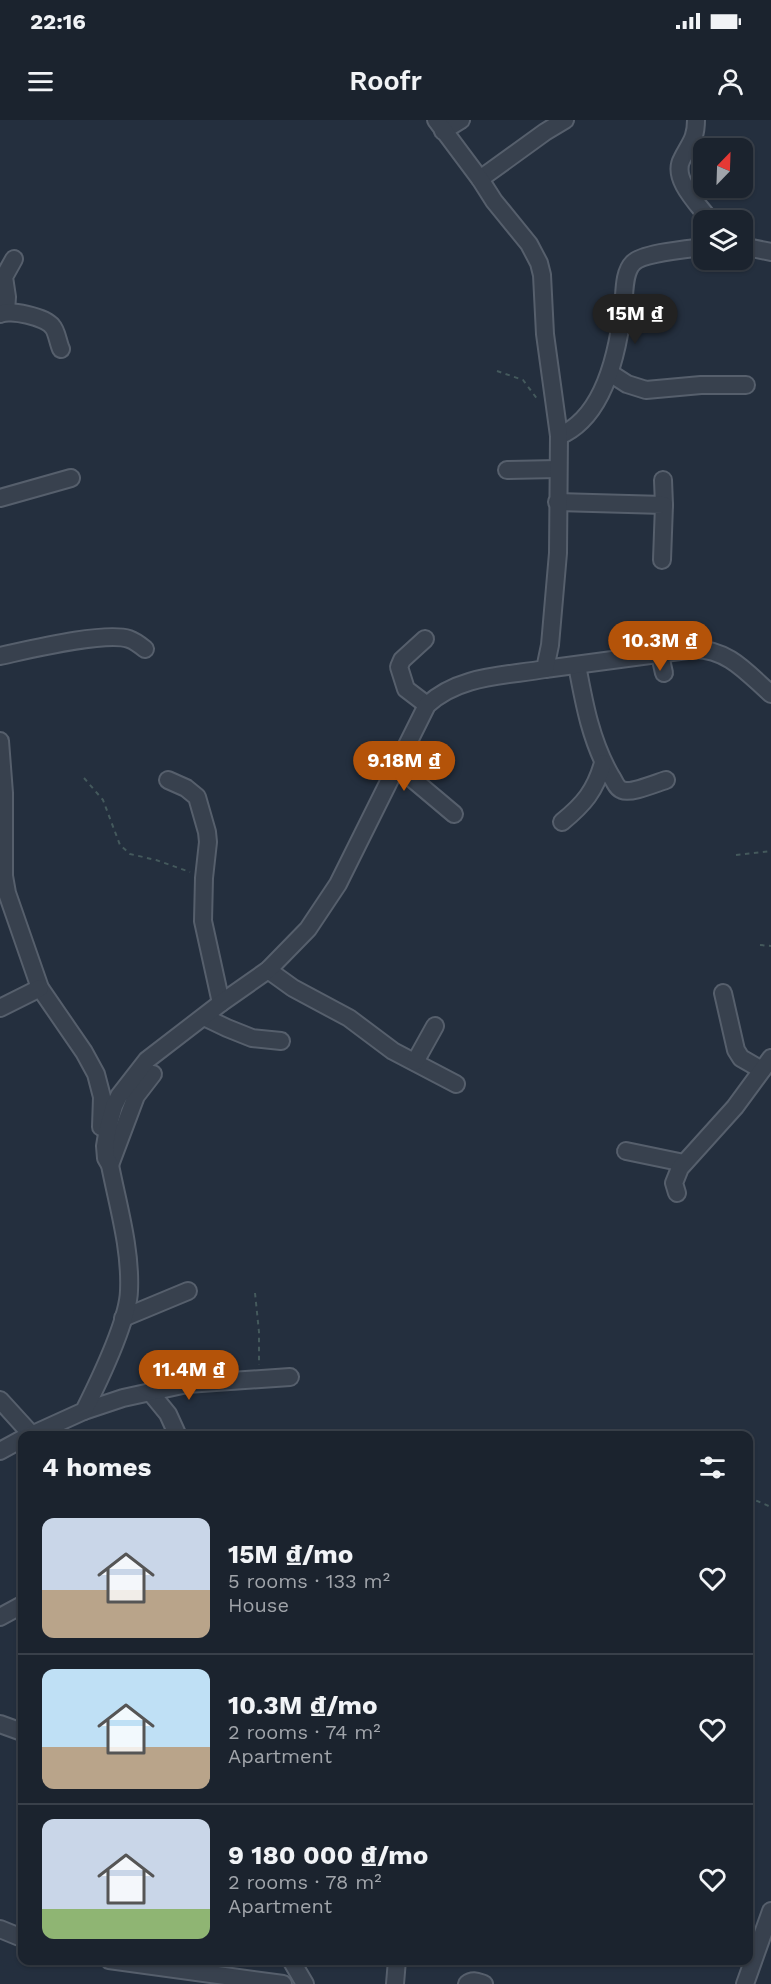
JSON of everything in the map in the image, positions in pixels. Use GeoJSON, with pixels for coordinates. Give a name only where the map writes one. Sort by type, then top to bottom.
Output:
{"type":"FeatureCollection","features":[{"type":"Feature","properties":{"kind":"street"},"geometry":{"type":"LineString","coordinates":[[460,120],[439,125],[494,201],[529,244],[539,263],[542,275],[548,360],[559,436],[558,553],[550,645],[545,669]]}},
{"type":"Feature","properties":{"kind":"street"},"geometry":{"type":"LineString","coordinates":[[480,179],[565,120]]}},
{"type":"Feature","properties":{"kind":"street"},"geometry":{"type":"LineString","coordinates":[[696,120],[696,134],[680,161],[679,169],[683,185],[702,210]]}},
{"type":"Feature","properties":{"kind":"street"},"geometry":{"type":"LineString","coordinates":[[753,248],[771,252]]}},
{"type":"Feature","properties":{"kind":"street"},"geometry":{"type":"LineString","coordinates":[[559,436],[576,428],[585,417],[610,373],[618,346],[627,275],[634,262],[657,255],[693,249]]}},
{"type":"Feature","properties":{"kind":"street"},"geometry":{"type":"LineString","coordinates":[[14,260],[4,277],[7,297],[3,312],[36,318],[52,326],[61,350]]}},
{"type":"Feature","properties":{"kind":"street"},"geometry":{"type":"LineString","coordinates":[[610,373],[627,384],[646,390],[701,385],[746,385]]}},
{"type":"Feature","properties":{"kind":"street"},"geometry":{"type":"LineString","coordinates":[[507,470],[558,469]]}},
{"type":"Feature","properties":{"kind":"street"},"geometry":{"type":"LineString","coordinates":[[0,498],[71,477]]}},
{"type":"Feature","properties":{"kind":"street"},"geometry":{"type":"LineString","coordinates":[[662,560],[663,480]]}},
{"type":"Feature","properties":{"kind":"street"},"geometry":{"type":"LineString","coordinates":[[557,502],[664,505]]}},
{"type":"Feature","properties":{"kind":"street"},"geometry":{"type":"LineString","coordinates":[[0,656],[68,642],[108,638],[127,638],[145,649]]}},
{"type":"Feature","properties":{"kind":"street"},"geometry":{"type":"LineString","coordinates":[[425,639],[402,660],[399,667],[405,689],[427,705]]}},
{"type":"Feature","properties":{"kind":"street"},"geometry":{"type":"LineString","coordinates":[[108,1161],[108,1128],[114,1106],[130,1080],[147,1060],[268,970],[295,944],[321,912],[338,884],[427,705],[436,697],[476,680],[695,649],[711,649],[731,660],[771,694]]}},
{"type":"Feature","properties":{"kind":"street"},"geometry":{"type":"LineString","coordinates":[[660,655],[664,674]]}},
{"type":"Feature","properties":{"kind":"street"},"geometry":{"type":"LineString","coordinates":[[577,665],[585,707],[603,763],[617,787],[628,792],[666,780]]}},
{"type":"Feature","properties":{"kind":"street"},"geometry":{"type":"LineString","coordinates":[[0,741],[4,794],[4,876],[7,893],[40,988],[84,1052],[100,1083],[101,1136],[125,1236],[129,1294],[123,1318],[84,1411]]}},
{"type":"Feature","properties":{"kind":"street"},"geometry":{"type":"LineString","coordinates":[[562,822],[588,797],[596,785],[603,763]]}},
{"type":"Feature","properties":{"kind":"street"},"geometry":{"type":"LineString","coordinates":[[398,766],[454,814]]}},
{"type":"Feature","properties":{"kind":"street"},"geometry":{"type":"LineString","coordinates":[[168,780],[186,788],[197,797],[208,842],[203,921],[221,1003]]}},
{"type":"Feature","properties":{"kind":"street"},"geometry":{"type":"LineString","coordinates":[[268,970],[293,988],[350,1018],[387,1048],[456,1084]]}},
{"type":"Feature","properties":{"kind":"street"},"geometry":{"type":"LineString","coordinates":[[0,1008],[40,988]]}},
{"type":"Feature","properties":{"kind":"street"},"geometry":{"type":"LineString","coordinates":[[677,1193],[676,1176],[684,1163],[735,1107],[767,1064],[741,1058],[736,1050],[723,993]]}},
{"type":"Feature","properties":{"kind":"street"},"geometry":{"type":"LineString","coordinates":[[204,1017],[252,1038],[281,1041]]}},
{"type":"Feature","properties":{"kind":"street"},"geometry":{"type":"LineString","coordinates":[[415,1062],[435,1026]]}},
{"type":"Feature","properties":{"kind":"street"},"geometry":{"type":"LineString","coordinates":[[108,1161],[136,1096],[153,1074]]}},
{"type":"Feature","properties":{"kind":"street"},"geometry":{"type":"LineString","coordinates":[[626,1151],[684,1163]]}},
{"type":"Feature","properties":{"kind":"street"},"geometry":{"type":"LineString","coordinates":[[123,1318],[188,1291]]}},
{"type":"Feature","properties":{"kind":"street"},"geometry":{"type":"LineString","coordinates":[[38,1431],[104,1404],[187,1384],[290,1377]]}},
{"type":"Feature","properties":{"kind":"street"},"geometry":{"type":"LineString","coordinates":[[150,1392],[168,1414],[176,1431]]}},
{"type":"Feature","properties":{"kind":"street"},"geometry":{"type":"LineString","coordinates":[[0,1400],[23,1431]]}},
{"type":"Feature","properties":{"kind":"street"},"geometry":{"type":"LineString","coordinates":[[0,1451],[18,1441]]}},
{"type":"Feature","properties":{"kind":"street"},"geometry":{"type":"LineString","coordinates":[[0,1617],[18,1607]]}},
{"type":"Feature","properties":{"kind":"street"},"geometry":{"type":"LineString","coordinates":[[0,1724],[18,1731]]}},
{"type":"Feature","properties":{"kind":"street"},"geometry":{"type":"LineString","coordinates":[[753,1962],[771,1911]]}},
{"type":"Feature","properties":{"kind":"street"},"geometry":{"type":"LineString","coordinates":[[0,1929],[18,1936]]}},
{"type":"Feature","properties":{"kind":"street"},"geometry":{"type":"LineString","coordinates":[[145,1965],[283,1984]]}},
{"type":"Feature","properties":{"kind":"street"},"geometry":{"type":"LineString","coordinates":[[294,1965],[305,1984]]}},
{"type":"Feature","properties":{"kind":"street"},"geometry":{"type":"LineString","coordinates":[[395,1984],[397,1965]]}},
{"type":"Feature","properties":{"kind":"street"},"geometry":{"type":"LineString","coordinates":[[745,1984],[752,1965]]}},
{"type":"Feature","properties":{"kind":"street"},"geometry":{"type":"LineString","coordinates":[[467,1984],[471,1981],[484,1984]]}},
{"type":"Feature","properties":{"kind":"path"},"geometry":{"type":"LineString","coordinates":[[497,371],[523,381],[540,403]]}},
{"type":"Feature","properties":{"kind":"path"},"geometry":{"type":"LineString","coordinates":[[84,778],[103,800],[120,845],[125,851],[135,856],[176,866],[204,878]]}},
{"type":"Feature","properties":{"kind":"path"},"geometry":{"type":"LineString","coordinates":[[736,855],[771,851]]}},
{"type":"Feature","properties":{"kind":"path"},"geometry":{"type":"LineString","coordinates":[[760,945],[771,946]]}},
{"type":"Feature","properties":{"kind":"path"},"geometry":{"type":"LineString","coordinates":[[255,1293],[260,1380]]}},
{"type":"Feature","properties":{"kind":"path"},"geometry":{"type":"LineString","coordinates":[[753,1499],[771,1507]]}}]}
